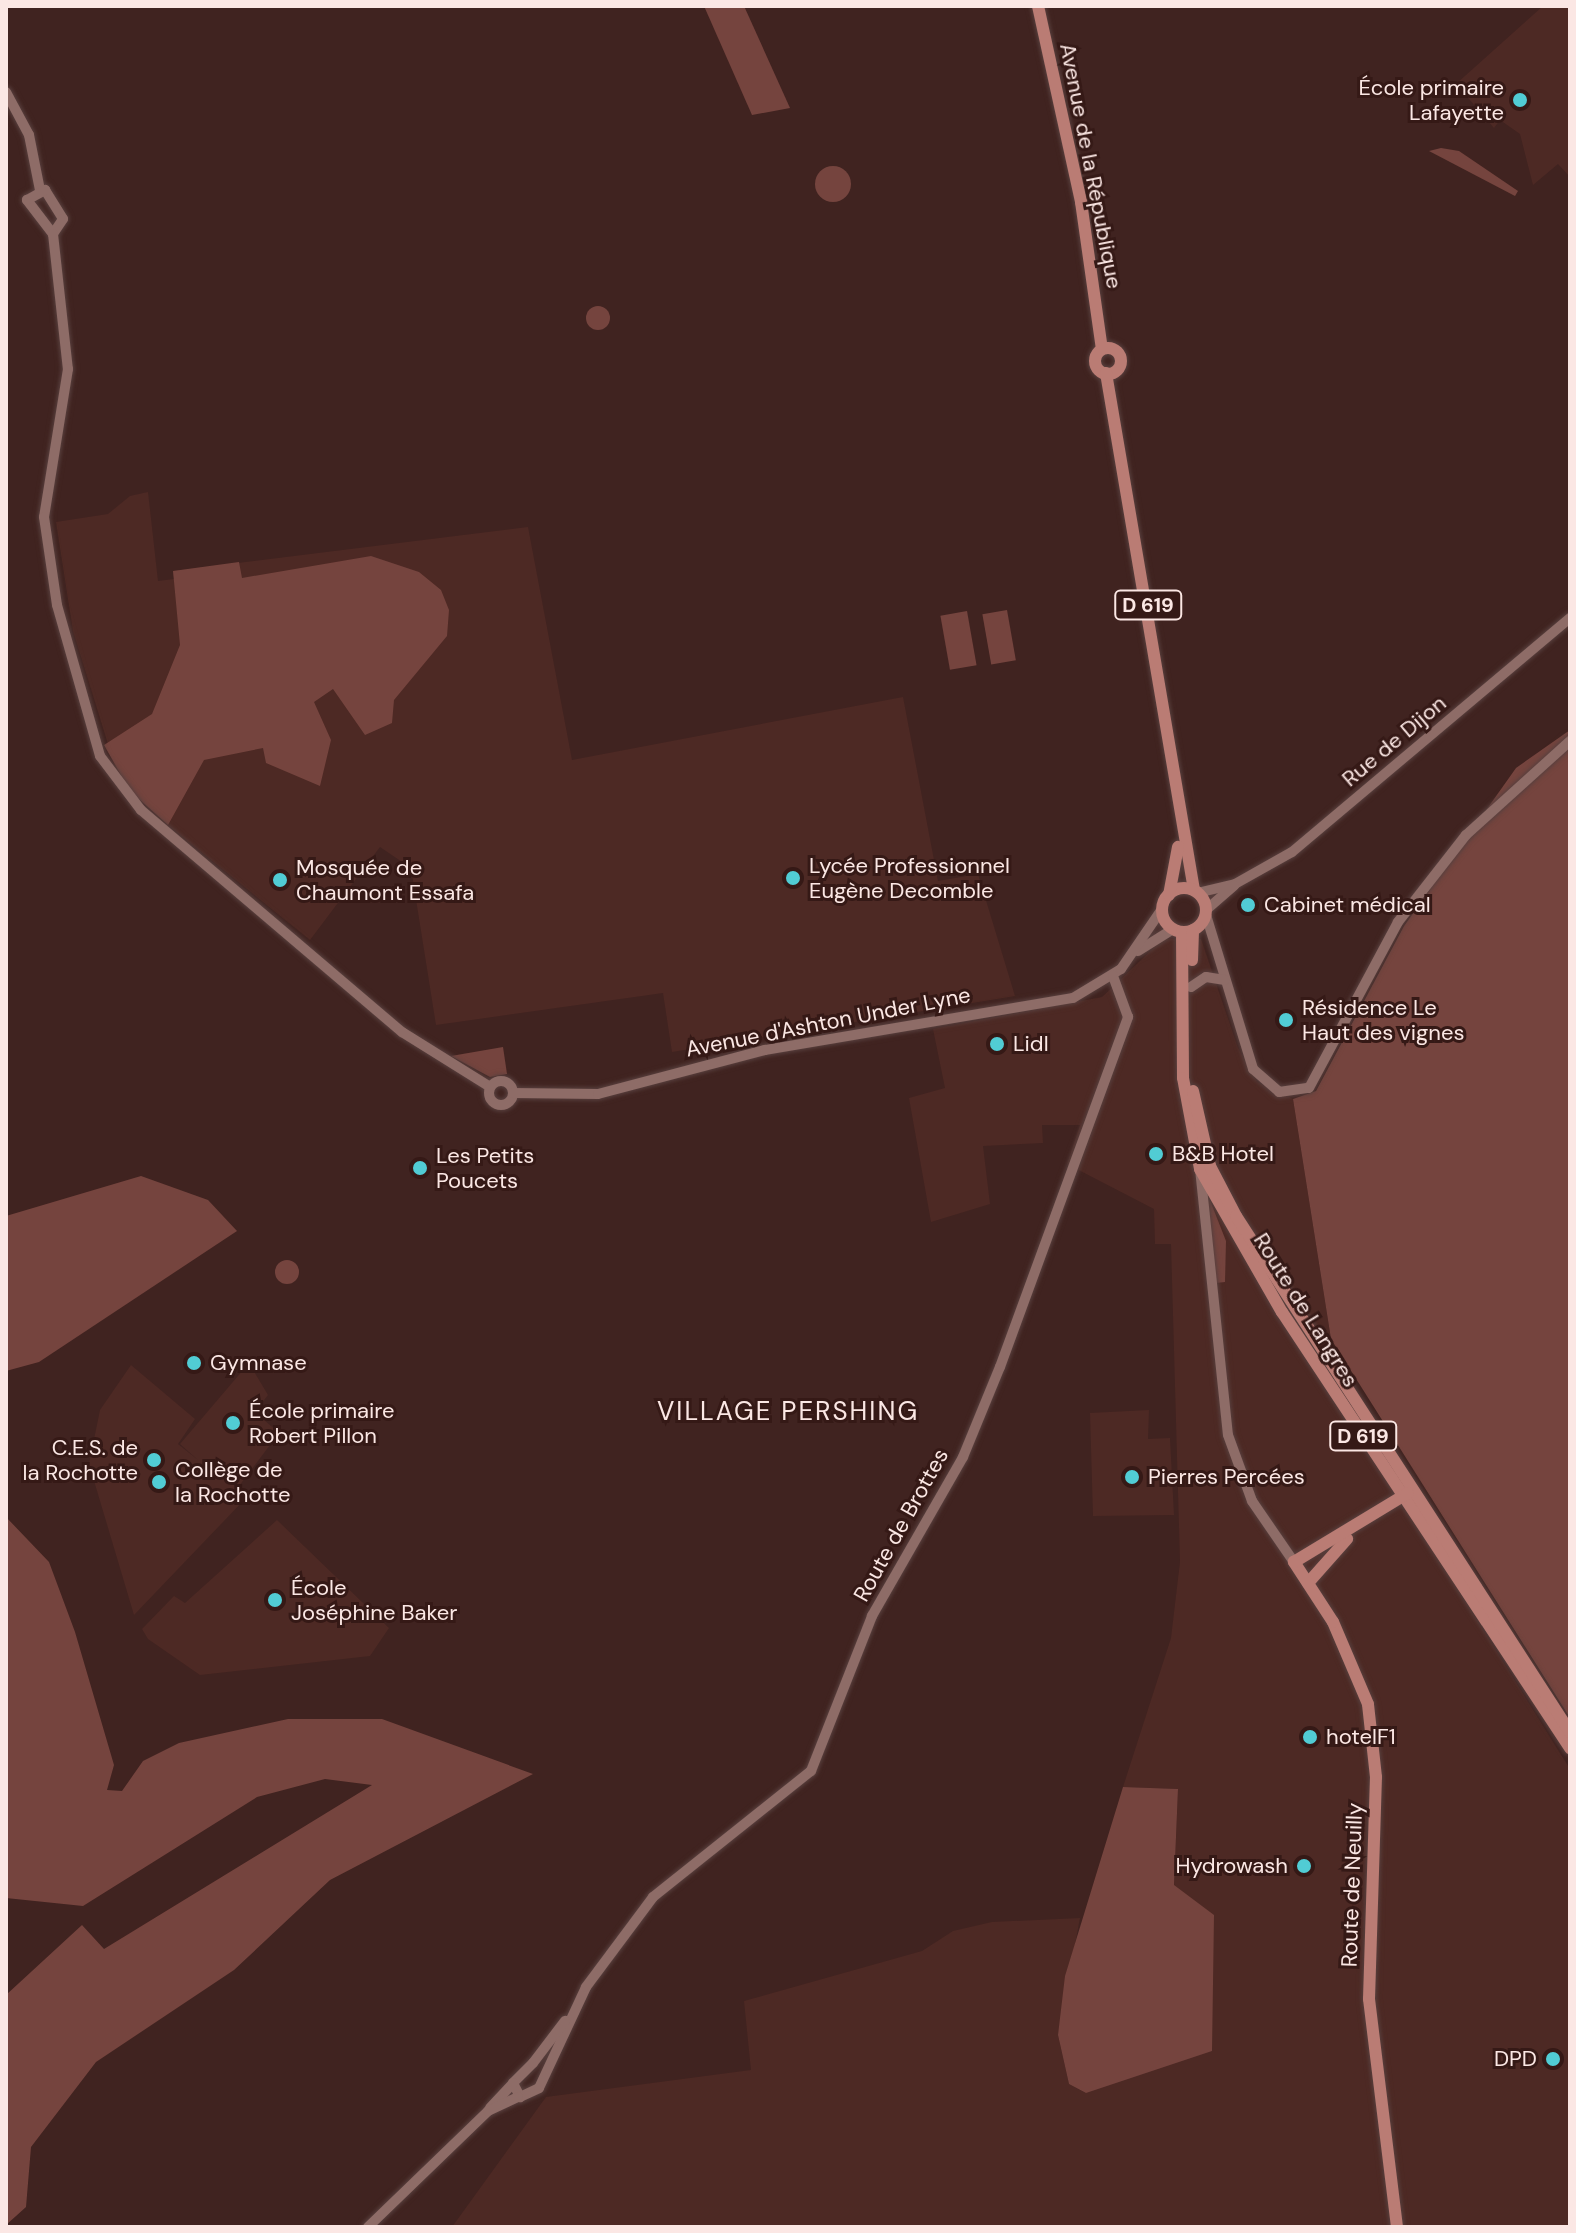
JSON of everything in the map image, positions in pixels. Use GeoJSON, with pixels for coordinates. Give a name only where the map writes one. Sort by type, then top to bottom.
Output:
{"type":"FeatureCollection","features":[{"type":"Feature","properties":{"kind":"main road","name":"Avenue de la République"},"geometry":{"type":"LineString","coordinates":[[1038,6],[1106,348]]}},
{"type":"Feature","properties":{"kind":"main road"},"geometry":{"type":"LineString","coordinates":[[1106,348],[1121,358],[1110,377],[1095,361],[1106,348]]}},
{"type":"Feature","properties":{"kind":"main road","name":"D 619"},"geometry":{"type":"LineString","coordinates":[[1110,377],[1180,825],[1169,895]]}},
{"type":"Feature","properties":{"kind":"main road"},"geometry":{"type":"LineString","coordinates":[[1180,825],[1196,892],[1206,912],[1186,930],[1162,909],[1169,895],[1196,892]]}},
{"type":"Feature","properties":{"kind":"main road","name":"D 619"},"geometry":{"type":"LineString","coordinates":[[1186,930],[1195,1113],[1223,1193],[1407,1494],[1570,1732]]}},
{"type":"Feature","properties":{"kind":"main road","name":"Route de Langres"},"geometry":{"type":"LineString","coordinates":[[1186,930],[1183,1078],[1200,1169],[1570,1748]]}},
{"type":"Feature","properties":{"kind":"main road"},"geometry":{"type":"LineString","coordinates":[[1294,1562],[1351,1533],[1407,1494]]}},
{"type":"Feature","properties":{"kind":"main road"},"geometry":{"type":"LineString","coordinates":[[1308,1583],[1351,1533]]}},
{"type":"Feature","properties":{"kind":"main road","name":"Route de Neuilly"},"geometry":{"type":"LineString","coordinates":[[1294,1562],[1360,1674],[1371,1726],[1369,1999],[1397,2227]]}},
{"type":"Feature","properties":{"kind":"street"},"geometry":{"type":"LineString","coordinates":[[6,92],[29,135],[40,190],[63,219],[53,234]]}},
{"type":"Feature","properties":{"kind":"street"},"geometry":{"type":"LineString","coordinates":[[40,190],[30,193],[28,206],[53,234],[68,369],[44,517],[88,726],[121,788],[414,1043],[490,1087]]}},
{"type":"Feature","properties":{"kind":"street","name":"Rue de Dijon"},"geometry":{"type":"LineString","coordinates":[[1206,912],[1235,884],[1292,852],[1570,618]]}},
{"type":"Feature","properties":{"kind":"street"},"geometry":{"type":"LineString","coordinates":[[1206,912],[1225,980],[1258,1076],[1279,1092],[1309,1088],[1398,922],[1466,835],[1570,741]]}},
{"type":"Feature","properties":{"kind":"street","name":"Rue de Dijon"},"geometry":{"type":"LineString","coordinates":[[1196,892],[1235,884]]}},
{"type":"Feature","properties":{"kind":"street","name":"Avenue d'Ashton Under Lyne"},"geometry":{"type":"LineString","coordinates":[[513,1093],[598,1094],[765,1050],[1051,1003],[1113,976],[1136,952],[1162,909]]}},
{"type":"Feature","properties":{"kind":"street"},"geometry":{"type":"LineString","coordinates":[[1186,930],[1213,940]]}},
{"type":"Feature","properties":{"kind":"street","name":"Avenue d'Ashton Under Lyne"},"geometry":{"type":"LineString","coordinates":[[1136,952],[1186,930]]}},
{"type":"Feature","properties":{"kind":"street","name":"Route de Brottes"},"geometry":{"type":"LineString","coordinates":[[488,2111],[571,2013],[653,1897],[811,1771],[872,1616],[963,1457],[1000,1367],[1128,1017],[1113,976]]}},
{"type":"Feature","properties":{"kind":"street"},"geometry":{"type":"LineString","coordinates":[[1191,987],[1206,977],[1225,980]]}},
{"type":"Feature","properties":{"kind":"street"},"geometry":{"type":"LineString","coordinates":[[504,1081],[513,1093],[500,1105],[490,1099],[490,1087],[504,1081]]}},
{"type":"Feature","properties":{"kind":"street"},"geometry":{"type":"LineString","coordinates":[[1200,1169],[1213,1303],[1234,1459],[1252,1501],[1294,1562]]}},
{"type":"Feature","properties":{"kind":"street","name":"Route de Brottes"},"geometry":{"type":"LineString","coordinates":[[547,2069],[571,2013]]}},
{"type":"Feature","properties":{"kind":"street"},"geometry":{"type":"LineString","coordinates":[[368,2227],[488,2111],[518,2097],[532,2095],[547,2069],[534,2059]]}},
{"type":"Feature","properties":{"kind":"street"},"geometry":{"type":"LineString","coordinates":[[513,2083],[518,2097]]}},
{"type":"Feature","properties":{"kind":"shaded area"},"geometry":{"type":"Polygon","coordinates":[[[704,6],[744,6],[790,108],[752,115],[704,6]]]}},
{"type":"Feature","properties":{"kind":"shaded area","name":"École primaire Lafayette"},"geometry":{"type":"Polygon","coordinates":[[[1543,6],[1570,6],[1570,177],[1558,164],[1533,185],[1520,134],[1500,120],[1494,128],[1456,84],[1543,6]]]}},
{"type":"Feature","properties":{"kind":"shaded area"},"geometry":{"type":"Polygon","coordinates":[[[1441,148],[1459,151],[1518,191],[1515,196],[1429,151],[1441,148]]]}},
{"type":"Feature","properties":{"kind":"shaded area"},"geometry":{"type":"Polygon","coordinates":[[[833,166],[845,172],[851,184],[845,196],[833,202],[821,196],[815,184],[821,172],[833,166]]]}},
{"type":"Feature","properties":{"kind":"shaded area"},"geometry":{"type":"Polygon","coordinates":[[[598,306],[607,309],[610,318],[607,327],[598,330],[589,327],[586,318],[589,309],[598,306]]]}},
{"type":"Feature","properties":{"kind":"shaded area"},"geometry":{"type":"Polygon","coordinates":[[[148,492],[158,581],[174,579],[173,571],[528,527],[572,760],[903,697],[938,881],[978,874],[1015,996],[672,1052],[663,993],[436,1025],[411,868],[380,847],[310,940],[168,825],[116,770],[73,631],[56,522],[108,514],[130,496],[148,492]]]}},
{"type":"Feature","properties":{"kind":"shaded area"},"geometry":{"type":"Polygon","coordinates":[[[371,556],[419,572],[441,590],[449,610],[447,636],[394,700],[392,723],[365,735],[333,689],[314,702],[331,740],[320,786],[266,763],[263,748],[204,760],[168,825],[130,791],[104,745],[152,714],[180,645],[173,571],[239,562],[242,578],[371,556]]]}},
{"type":"Feature","properties":{"kind":"shaded area"},"geometry":{"type":"Polygon","coordinates":[[[1007,610],[1016,660],[991,665],[982,614],[1007,610]]]}},
{"type":"Feature","properties":{"kind":"shaded area"},"geometry":{"type":"Polygon","coordinates":[[[967,611],[977,665],[950,670],[940,616],[967,611]]]}},
{"type":"Feature","properties":{"kind":"shaded area"},"geometry":{"type":"Polygon","coordinates":[[[1570,730],[1570,1718],[1331,1339],[1293,1099],[1316,1091],[1404,926],[1516,768],[1570,730]]]}},
{"type":"Feature","properties":{"kind":"shaded area"},"geometry":{"type":"Polygon","coordinates":[[[1163,939],[1201,939],[1238,1048],[1257,1082],[1293,1099],[1331,1339],[1330,1385],[1570,1769],[1570,2227],[452,2227],[546,2097],[751,2070],[744,2001],[922,1951],[953,1931],[992,1922],[1080,1918],[1058,2035],[1069,2084],[1086,2093],[1174,1886],[1178,1789],[1123,1787],[1171,1638],[1180,1562],[1171,1244],[1155,1244],[1154,1209],[1067,1164],[1080,1125],[1042,1125],[1043,1143],[983,1146],[990,1204],[931,1222],[909,1098],[945,1088],[933,1029],[1102,997],[1163,939]]]}},
{"type":"Feature","properties":{"kind":"shaded area"},"geometry":{"type":"Polygon","coordinates":[[[503,1047],[507,1074],[490,1077],[451,1056],[503,1047]]]}},
{"type":"Feature","properties":{"kind":"shaded area"},"geometry":{"type":"Polygon","coordinates":[[[141,1176],[208,1200],[237,1231],[39,1362],[6,1371],[6,1216],[141,1176]]]}},
{"type":"Feature","properties":{"kind":"shaded area"},"geometry":{"type":"Polygon","coordinates":[[[1206,1190],[1226,1241],[1225,1282],[1216,1283],[1206,1190]]]}},
{"type":"Feature","properties":{"kind":"shaded area"},"geometry":{"type":"Polygon","coordinates":[[[287,1260],[296,1263],[299,1272],[296,1281],[287,1284],[278,1281],[275,1272],[278,1263],[287,1260]]]}},
{"type":"Feature","properties":{"kind":"shaded area","name":"Collège de la Rochotte"},"geometry":{"type":"Polygon","coordinates":[[[249,1363],[268,1395],[255,1412],[279,1433],[236,1490],[245,1499],[134,1615],[89,1464],[100,1410],[131,1365],[195,1419],[178,1444],[198,1460],[180,1444],[249,1363]]]}},
{"type":"Feature","properties":{"kind":"shaded area","name":"Pierres Percées"},"geometry":{"type":"Polygon","coordinates":[[[1149,1410],[1148,1439],[1170,1438],[1174,1515],[1093,1516],[1090,1413],[1149,1410]]]}},
{"type":"Feature","properties":{"kind":"shaded area"},"geometry":{"type":"Polygon","coordinates":[[[6,1517],[49,1562],[75,1632],[114,1765],[107,1790],[122,1791],[143,1761],[179,1743],[288,1719],[382,1719],[533,1774],[330,1880],[234,1970],[96,2062],[31,2147],[26,2207],[6,2225],[6,1995],[82,1925],[104,1949],[372,1785],[325,1779],[257,1797],[83,1906],[6,1898],[6,1517]]]}},
{"type":"Feature","properties":{"kind":"shaded area","name":"École Joséphine Baker"},"geometry":{"type":"Polygon","coordinates":[[[277,1520],[389,1628],[370,1656],[200,1675],[148,1639],[142,1629],[174,1596],[185,1603],[277,1520]]]}},
{"type":"Feature","properties":{"kind":"shaded area"},"geometry":{"type":"Polygon","coordinates":[[[1123,1787],[1178,1789],[1174,1885],[1214,1915],[1212,2051],[1086,2093],[1069,2084],[1058,2035],[1065,1976],[1123,1787]]]}},
{"type":"Feature","properties":{"kind":"place","name":"École primaire Lafayette"},"geometry":{"type":"Point","coordinates":[1520,100]}},
{"type":"Feature","properties":{"kind":"place","name":"Lycée Professionnel Eugène Decomble"},"geometry":{"type":"Point","coordinates":[793,878]}},
{"type":"Feature","properties":{"kind":"place","name":"Mosquée de Chaumont Essafa"},"geometry":{"type":"Point","coordinates":[280,880]}},
{"type":"Feature","properties":{"kind":"place","name":"Cabinet médical"},"geometry":{"type":"Point","coordinates":[1248,905]}},
{"type":"Feature","properties":{"kind":"place","name":"Résidence Le Haut des vignes"},"geometry":{"type":"Point","coordinates":[1286,1020]}},
{"type":"Feature","properties":{"kind":"place","name":"Lidl"},"geometry":{"type":"Point","coordinates":[997,1044]}},
{"type":"Feature","properties":{"kind":"place","name":"B&B Hotel"},"geometry":{"type":"Point","coordinates":[1156,1154]}},
{"type":"Feature","properties":{"kind":"place","name":"Les Petits Poucets"},"geometry":{"type":"Point","coordinates":[420,1168]}},
{"type":"Feature","properties":{"kind":"place","name":"Gymnase"},"geometry":{"type":"Point","coordinates":[194,1363]}},
{"type":"Feature","properties":{"kind":"place","name":"École primaire Robert Pillon"},"geometry":{"type":"Point","coordinates":[233,1423]}},
{"type":"Feature","properties":{"kind":"place","name":"C.E.S. de la Rochotte"},"geometry":{"type":"Point","coordinates":[154,1460]}},
{"type":"Feature","properties":{"kind":"place","name":"Pierres Percées"},"geometry":{"type":"Point","coordinates":[1132,1477]}},
{"type":"Feature","properties":{"kind":"place","name":"Collège de la Rochotte"},"geometry":{"type":"Point","coordinates":[159,1482]}},
{"type":"Feature","properties":{"kind":"place","name":"École Joséphine Baker"},"geometry":{"type":"Point","coordinates":[275,1600]}},
{"type":"Feature","properties":{"kind":"place","name":"hotelF1"},"geometry":{"type":"Point","coordinates":[1310,1737]}},
{"type":"Feature","properties":{"kind":"place","name":"Hydrowash"},"geometry":{"type":"Point","coordinates":[1304,1866]}},
{"type":"Feature","properties":{"kind":"place","name":"DPD"},"geometry":{"type":"Point","coordinates":[1553,2059]}},
{"type":"Feature","properties":{"kind":"district","name":"VILLAGE PERSHING"},"geometry":{"type":"Point","coordinates":[788,1412]}}]}
